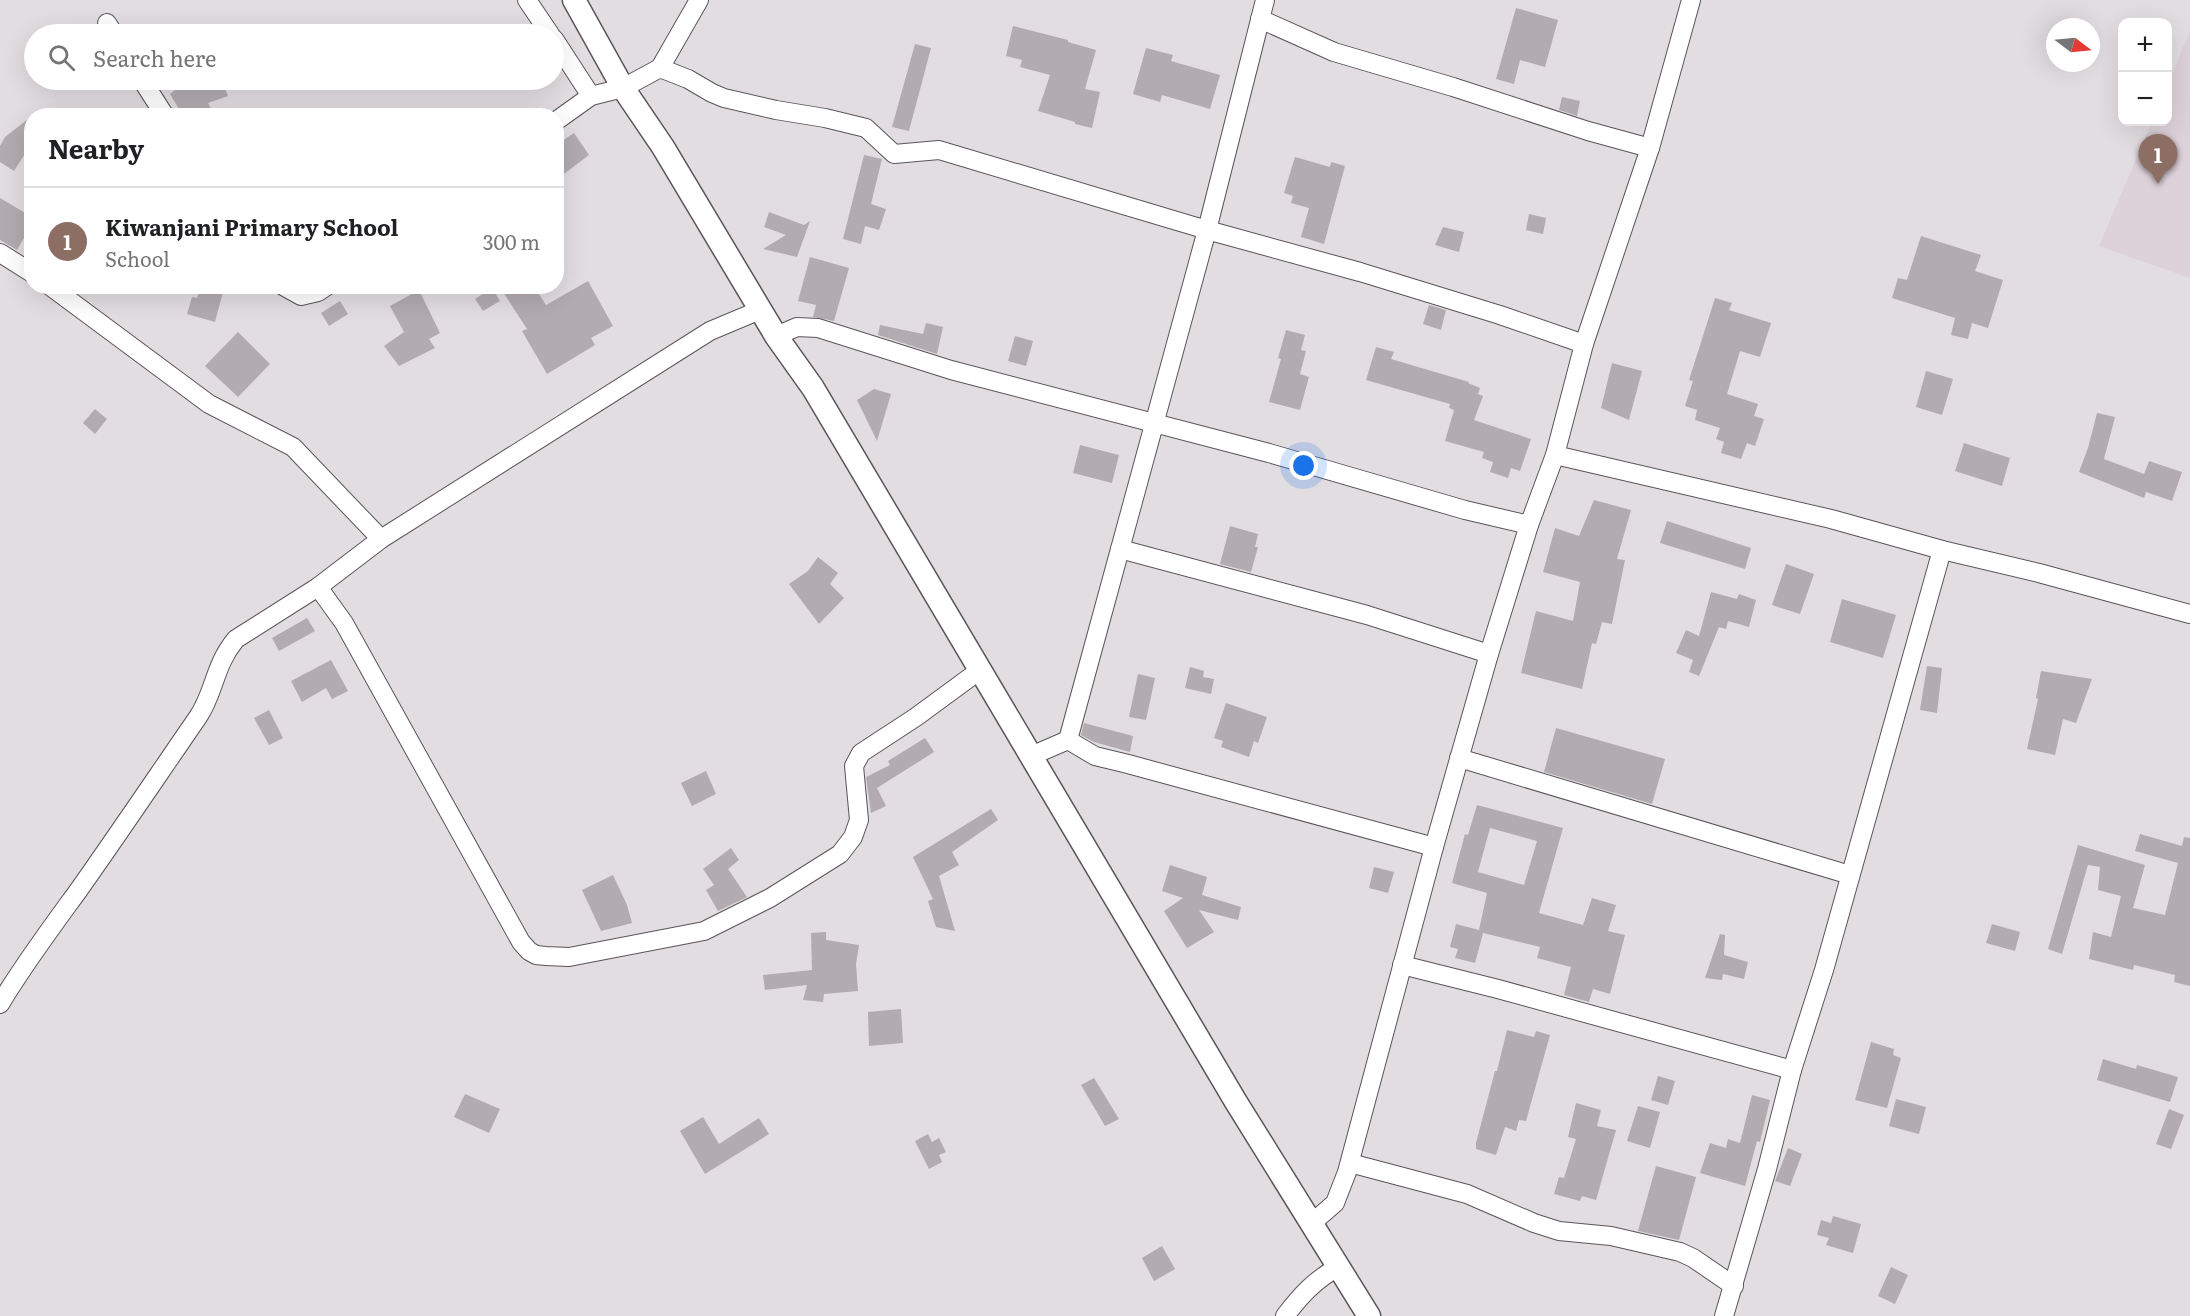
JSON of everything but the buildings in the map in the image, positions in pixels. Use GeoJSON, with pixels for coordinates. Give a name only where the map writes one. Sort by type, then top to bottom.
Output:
{"type":"FeatureCollection","features":[{"type":"Feature","properties":{"kind":"street"},"geometry":{"type":"LineString","coordinates":[[527,0],[543,24]]}},
{"type":"Feature","properties":{"kind":"street"},"geometry":{"type":"LineString","coordinates":[[574,0],[623,88],[663,147],[776,336],[813,388],[1236,1102],[1369,1316]]}},
{"type":"Feature","properties":{"kind":"street"},"geometry":{"type":"LineString","coordinates":[[564,115],[591,96],[623,88],[660,68],[699,0]]}},
{"type":"Feature","properties":{"kind":"street"},"geometry":{"type":"LineString","coordinates":[[1068,740],[1207,230],[1265,0]]}},
{"type":"Feature","properties":{"kind":"street"},"geometry":{"type":"LineString","coordinates":[[1312,1223],[1335,1203],[1350,1163],[1434,847],[1489,654],[1529,525],[1555,455],[1584,344],[1650,148],[1691,0]]}},
{"type":"Feature","properties":{"kind":"street"},"geometry":{"type":"LineString","coordinates":[[1260,19],[1334,52],[1650,148]]}},
{"type":"Feature","properties":{"kind":"street"},"geometry":{"type":"LineString","coordinates":[[564,54],[591,96]]}},
{"type":"Feature","properties":{"kind":"street"},"geometry":{"type":"LineString","coordinates":[[660,68],[688,79],[724,98],[776,110],[825,117],[866,128],[894,154],[939,150],[1207,230],[1360,272],[1500,315],[1584,344]]}},
{"type":"Feature","properties":{"kind":"street"},"geometry":{"type":"LineString","coordinates":[[148,90],[160,108]]}},
{"type":"Feature","properties":{"kind":"street"},"geometry":{"type":"LineString","coordinates":[[0,253],[24,268]]}},
{"type":"Feature","properties":{"kind":"street"},"geometry":{"type":"LineString","coordinates":[[61,294],[210,404],[292,447],[381,539]]}},
{"type":"Feature","properties":{"kind":"street"},"geometry":{"type":"LineString","coordinates":[[0,1004],[20,970],[85,881],[203,710],[218,666],[236,639],[318,587],[381,539],[711,332],[760,310]]}},
{"type":"Feature","properties":{"kind":"street"},"geometry":{"type":"LineString","coordinates":[[776,336],[797,327],[818,328],[951,370],[1269,453],[1465,510],[1529,525]]}},
{"type":"Feature","properties":{"kind":"street"},"geometry":{"type":"LineString","coordinates":[[1555,455],[1831,519],[2190,614]]}},
{"type":"Feature","properties":{"kind":"street"},"geometry":{"type":"LineString","coordinates":[[1120,549],[1366,615],[1489,654]]}},
{"type":"Feature","properties":{"kind":"street"},"geometry":{"type":"LineString","coordinates":[[1724,1316],[1767,1169],[1791,1070],[1824,970],[1942,550]]}},
{"type":"Feature","properties":{"kind":"street"},"geometry":{"type":"LineString","coordinates":[[318,587],[344,623],[520,942],[536,955],[569,957],[704,931],[730,920],[825,865],[846,848],[857,828],[859,813],[853,775],[854,766],[861,753],[916,717],[980,670]]}},
{"type":"Feature","properties":{"kind":"street"},"geometry":{"type":"LineString","coordinates":[[1031,756],[1068,740]]}},
{"type":"Feature","properties":{"kind":"street"},"geometry":{"type":"LineString","coordinates":[[1068,740],[1103,759],[1434,847]]}},
{"type":"Feature","properties":{"kind":"street"},"geometry":{"type":"LineString","coordinates":[[1460,758],[1850,875]]}},
{"type":"Feature","properties":{"kind":"street"},"geometry":{"type":"LineString","coordinates":[[1402,965],[1791,1070]]}},
{"type":"Feature","properties":{"kind":"street"},"geometry":{"type":"LineString","coordinates":[[1350,1163],[1467,1194],[1559,1232],[1611,1236],[1680,1252],[1693,1258],[1734,1286]]}},
{"type":"Feature","properties":{"kind":"street"},"geometry":{"type":"LineString","coordinates":[[1285,1316],[1305,1290],[1320,1277],[1338,1267]]}},
{"type":"Feature","properties":{"kind":"shaded area"},"geometry":{"type":"Polygon","coordinates":[[[2190,31],[2190,278],[2099,246],[2150,126],[2172,126],[2172,74],[2190,31]]]}},
{"type":"Feature","properties":{"kind":"place","name":"Kiwanjani Primary School"},"geometry":{"type":"Point","coordinates":[2158,184]}}]}
